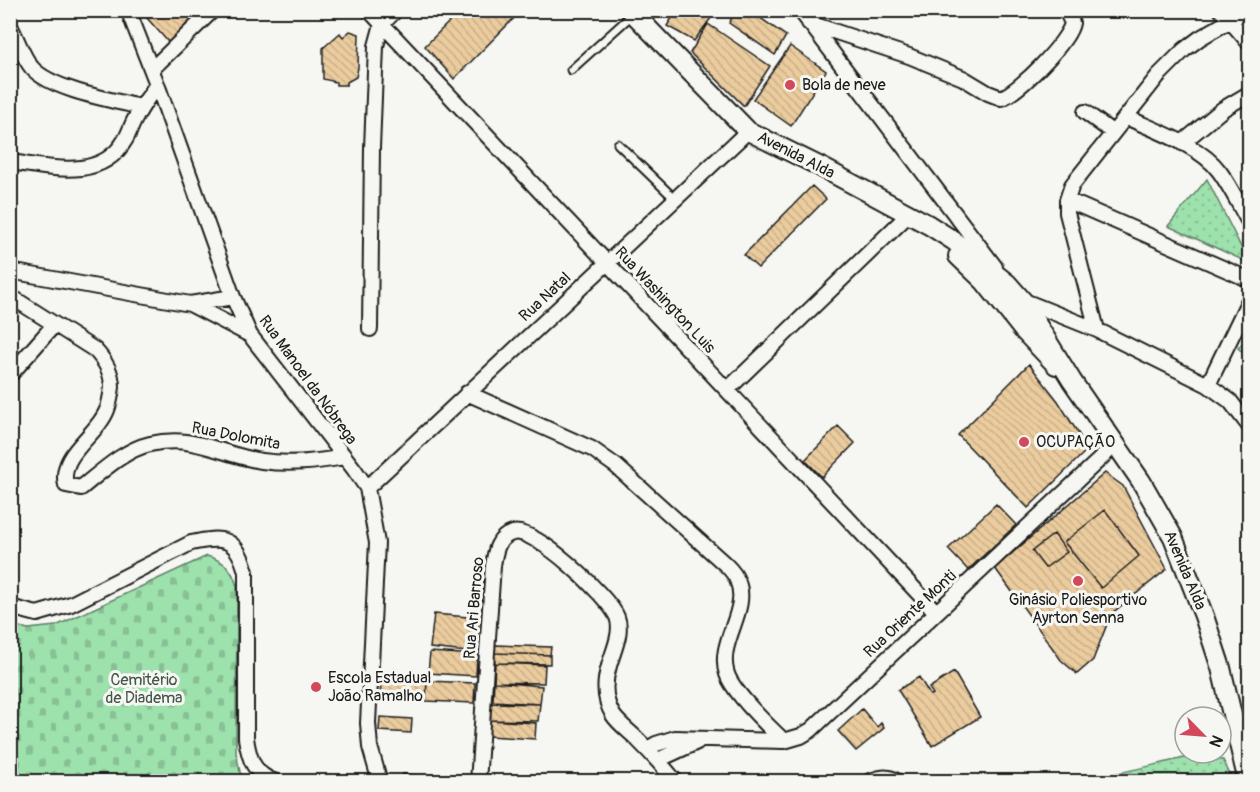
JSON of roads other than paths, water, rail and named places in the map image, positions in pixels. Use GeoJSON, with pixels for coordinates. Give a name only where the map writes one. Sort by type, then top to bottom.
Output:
{"type":"FeatureCollection","features":[{"type":"Feature","properties":{"kind":"main road","name":"Avenida Alda"},"geometry":{"type":"LineString","coordinates":[[632,12],[748,131],[929,225],[954,241],[1007,283],[1022,300],[1072,381],[1155,504],[1182,558],[1221,668],[1248,782]]}},
{"type":"Feature","properties":{"kind":"main road","name":"Avenida Alda"},"geometry":{"type":"LineString","coordinates":[[929,225],[945,244],[984,281],[1041,351],[1072,381]]}},
{"type":"Feature","properties":{"kind":"main road"},"geometry":{"type":"LineString","coordinates":[[984,281],[1022,300]]}},
{"type":"Feature","properties":{"kind":"street","name":"Rua Manoel da Nóbrega"},"geometry":{"type":"LineString","coordinates":[[128,10],[152,69],[233,297],[250,335],[367,488],[377,543],[368,723],[370,747],[380,782]]}},
{"type":"Feature","properties":{"kind":"street"},"geometry":{"type":"LineString","coordinates":[[152,69],[213,10]]}},
{"type":"Feature","properties":{"kind":"street","name":"Rua Washington Luis"},"geometry":{"type":"LineString","coordinates":[[369,10],[936,612]]}},
{"type":"Feature","properties":{"kind":"street"},"geometry":{"type":"LineString","coordinates":[[370,329],[372,148],[376,46],[382,24],[396,10]]}},
{"type":"Feature","properties":{"kind":"street"},"geometry":{"type":"LineString","coordinates":[[800,10],[1007,283]]}},
{"type":"Feature","properties":{"kind":"street"},"geometry":{"type":"LineString","coordinates":[[809,23],[909,56],[963,78],[995,96],[1008,96],[1037,70],[1067,35],[1071,27],[1071,18],[1066,10]]}},
{"type":"Feature","properties":{"kind":"street"},"geometry":{"type":"LineString","coordinates":[[1097,330],[1067,213],[1067,200],[1076,178],[1158,76],[1225,16],[1248,10]]}},
{"type":"Feature","properties":{"kind":"street"},"geometry":{"type":"LineString","coordinates":[[1225,16],[1250,44]]}},
{"type":"Feature","properties":{"kind":"street"},"geometry":{"type":"LineString","coordinates":[[10,26],[27,60],[42,78],[58,85],[141,107]]}},
{"type":"Feature","properties":{"kind":"street"},"geometry":{"type":"LineString","coordinates":[[10,162],[70,170],[104,162],[115,154],[125,140],[141,107],[157,84]]}},
{"type":"Feature","properties":{"kind":"street"},"geometry":{"type":"LineString","coordinates":[[1182,143],[1223,109],[1250,93]]}},
{"type":"Feature","properties":{"kind":"street"},"geometry":{"type":"LineString","coordinates":[[1085,112],[1112,132]]}},
{"type":"Feature","properties":{"kind":"street"},"geometry":{"type":"LineString","coordinates":[[1126,117],[1182,143],[1210,161],[1219,170],[1250,225]]}},
{"type":"Feature","properties":{"kind":"street","name":"Rua Natal"},"geometry":{"type":"LineString","coordinates":[[367,488],[748,131]]}},
{"type":"Feature","properties":{"kind":"street"},"geometry":{"type":"LineString","coordinates":[[1067,200],[1250,280]]}},
{"type":"Feature","properties":{"kind":"street"},"geometry":{"type":"LineString","coordinates":[[727,390],[909,214]]}},
{"type":"Feature","properties":{"kind":"street"},"geometry":{"type":"LineString","coordinates":[[10,271],[190,304],[250,335]]}},
{"type":"Feature","properties":{"kind":"street","name":"Rua Dolomita"},"geometry":{"type":"LineString","coordinates":[[10,296],[95,350],[105,361],[112,380],[107,412],[72,456],[65,471],[66,485],[69,487],[81,488],[121,457],[148,444],[172,441],[201,443],[261,461],[295,463],[344,457]]}},
{"type":"Feature","properties":{"kind":"street"},"geometry":{"type":"LineString","coordinates":[[190,304],[233,297]]}},
{"type":"Feature","properties":{"kind":"street"},"geometry":{"type":"LineString","coordinates":[[1208,385],[1250,298]]}},
{"type":"Feature","properties":{"kind":"street"},"geometry":{"type":"LineString","coordinates":[[1022,300],[1097,330],[1208,385],[1230,401],[1250,427]]}},
{"type":"Feature","properties":{"kind":"street"},"geometry":{"type":"LineString","coordinates":[[10,375],[54,325]]}},
{"type":"Feature","properties":{"kind":"street"},"geometry":{"type":"LineString","coordinates":[[466,393],[578,441],[604,456],[726,565],[737,579],[741,594],[724,661],[728,676],[784,741]]}},
{"type":"Feature","properties":{"kind":"street","name":"Rua Oriente Monti"},"geometry":{"type":"LineString","coordinates":[[647,749],[666,740],[685,738],[784,741],[811,730],[1115,445]]}},
{"type":"Feature","properties":{"kind":"street","name":"Rua Ari Barroso"},"geometry":{"type":"LineString","coordinates":[[478,782],[493,566],[496,550],[503,537],[515,532],[526,534],[537,541],[588,581],[617,617],[619,630],[608,667],[605,687],[608,701],[614,715],[658,760]]}},
{"type":"Feature","properties":{"kind":"street"},"geometry":{"type":"LineString","coordinates":[[10,607],[37,614],[71,603],[191,543],[223,539],[235,545],[242,557],[246,572],[246,738],[249,756],[256,771],[276,782]]}},
{"type":"Feature","properties":{"kind":"street","name":"Rua Oriente Monti"},"geometry":{"type":"LineString","coordinates":[[658,760],[700,740]]}},
{"type":"Feature","properties":{"kind":"street"},"geometry":{"type":"LineString","coordinates":[[658,760],[676,782]]}},
{"type":"Feature","properties":{"kind":"street"},"geometry":{"type":"LineString","coordinates":[[10,777],[16,782]]}},
{"type":"Feature","properties":{"kind":"lane"},"geometry":{"type":"LineString","coordinates":[[571,70],[632,12]]}},
{"type":"Feature","properties":{"kind":"lane"},"geometry":{"type":"LineString","coordinates":[[618,144],[674,198]]}},
{"type":"Feature","properties":{"kind":"lane"},"geometry":{"type":"LineString","coordinates":[[860,782],[878,774],[888,773],[904,782]]}},
{"type":"Feature","properties":{"kind":"place","name":"Bola de neve"},"geometry":{"type":"Point","coordinates":[790,85]}},
{"type":"Feature","properties":{"kind":"place","name":"OCUPAÇÃO"},"geometry":{"type":"Point","coordinates":[1024,442]}},
{"type":"Feature","properties":{"kind":"place","name":"Ginásio Poliesportivo Ayrton Senna"},"geometry":{"type":"Point","coordinates":[1078,581]}},
{"type":"Feature","properties":{"kind":"place","name":"Escola Estadual João Ramalho"},"geometry":{"type":"Point","coordinates":[316,687]}},
{"type":"Feature","properties":{"kind":"park label","name":"Cemitério de Diadema"},"geometry":{"type":"Point","coordinates":[144,689]}}]}
